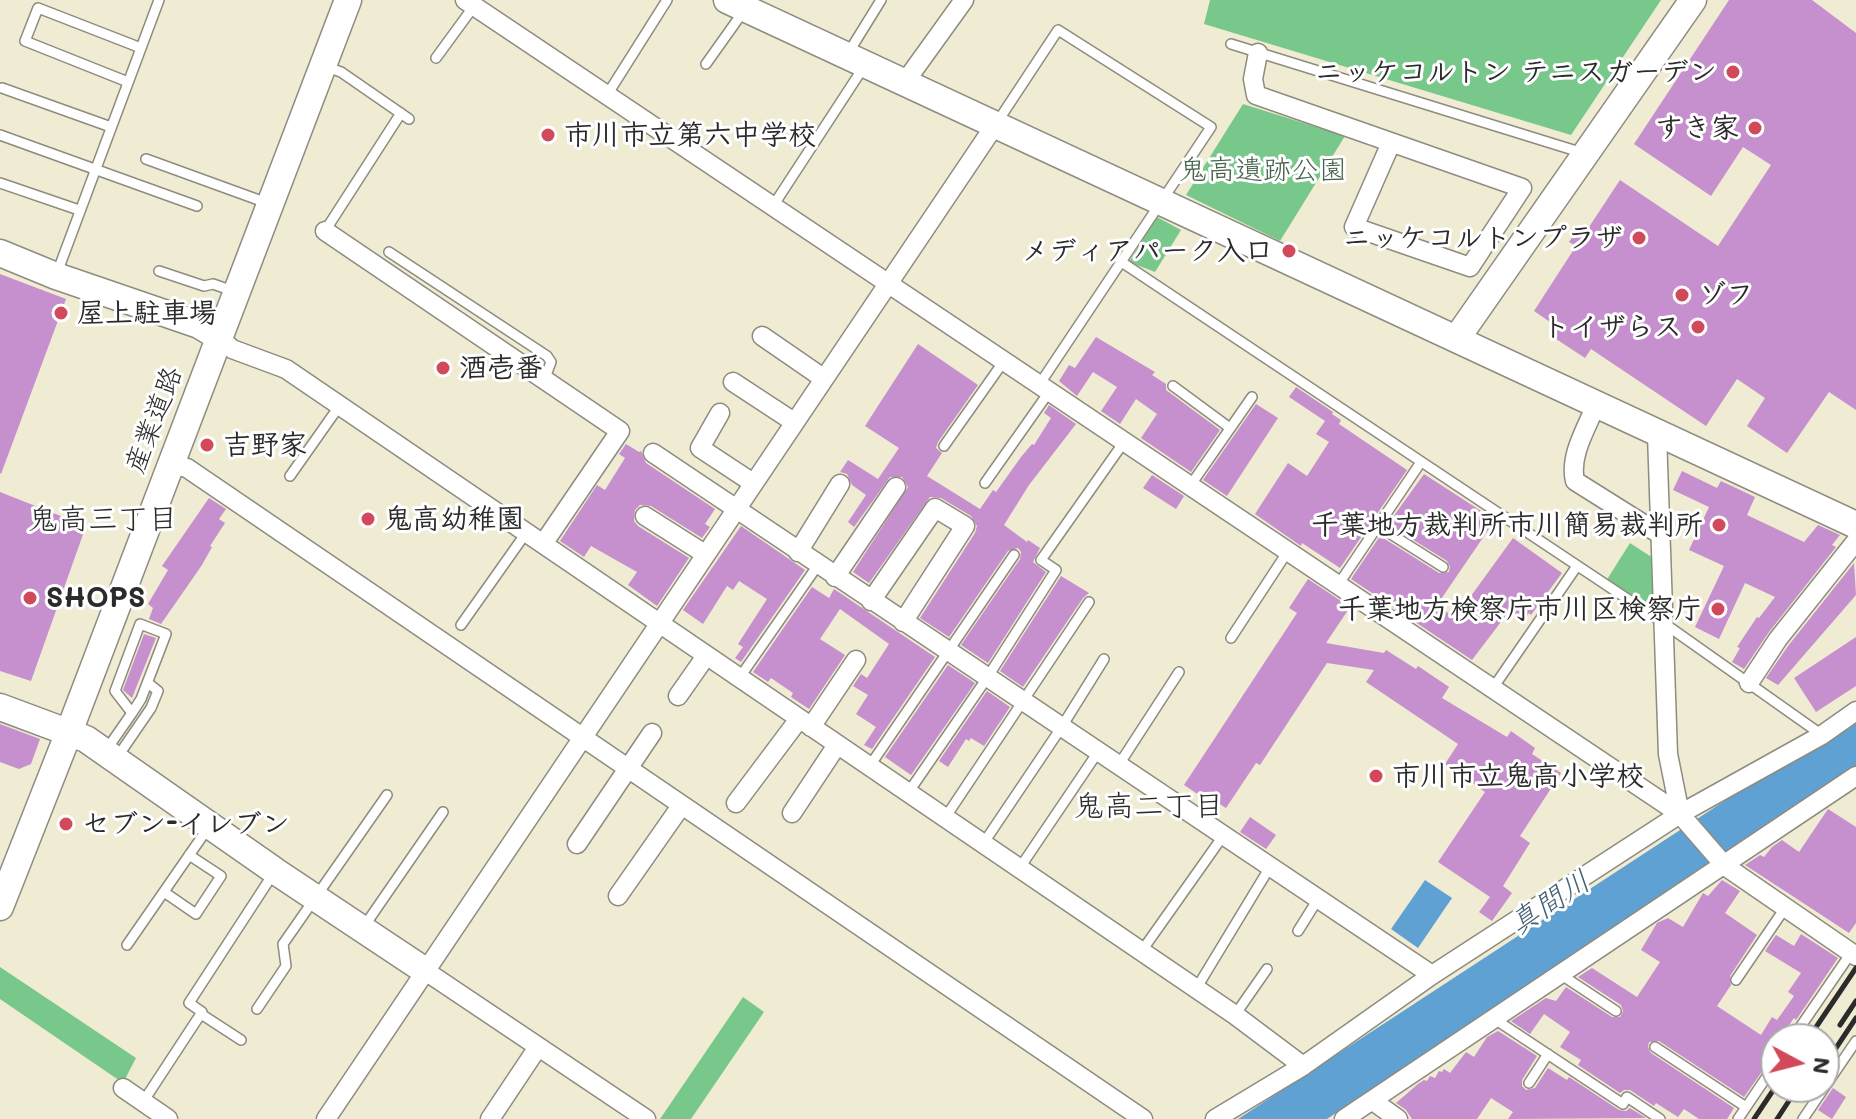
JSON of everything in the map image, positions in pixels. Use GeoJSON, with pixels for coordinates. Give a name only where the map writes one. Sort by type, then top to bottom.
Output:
{"type":"FeatureCollection","features":[{"type":"Feature","properties":{"kind":"street","name":"産業道路"},"geometry":{"type":"LineString","coordinates":[[0,907],[89,682],[348,0]]}},
{"type":"Feature","properties":{"kind":"street"},"geometry":{"type":"LineString","coordinates":[[905,82],[964,0]]}},
{"type":"Feature","properties":{"kind":"street"},"geometry":{"type":"LineString","coordinates":[[1457,338],[1693,0]]}},
{"type":"Feature","properties":{"kind":"street"},"geometry":{"type":"LineString","coordinates":[[469,3],[1684,819],[1722,863],[1854,954]]}},
{"type":"Feature","properties":{"kind":"street"},"geometry":{"type":"LineString","coordinates":[[749,8],[1856,525]]}},
{"type":"Feature","properties":{"kind":"street"},"geometry":{"type":"LineString","coordinates":[[1258,53],[1253,79],[1256,95],[1522,188],[1470,267],[1354,227],[1391,143]]}},
{"type":"Feature","properties":{"kind":"street"},"geometry":{"type":"LineString","coordinates":[[326,1119],[995,125]]}},
{"type":"Feature","properties":{"kind":"street"},"geometry":{"type":"LineString","coordinates":[[325,231],[620,431],[543,544]]}},
{"type":"Feature","properties":{"kind":"street"},"geometry":{"type":"LineString","coordinates":[[0,253],[56,276],[199,325],[232,349],[286,369],[1235,1015],[1303,1066]]}},
{"type":"Feature","properties":{"kind":"street"},"geometry":{"type":"LineString","coordinates":[[762,336],[823,378]]}},
{"type":"Feature","properties":{"kind":"street"},"geometry":{"type":"LineString","coordinates":[[733,382],[794,422]]}},
{"type":"Feature","properties":{"kind":"street"},"geometry":{"type":"LineString","coordinates":[[1596,405],[1574,458],[1572,468],[1575,481],[1661,535]]}},
{"type":"Feature","properties":{"kind":"street"},"geometry":{"type":"LineString","coordinates":[[720,413],[700,448],[753,483]]}},
{"type":"Feature","properties":{"kind":"street"},"geometry":{"type":"LineString","coordinates":[[1657,434],[1668,754],[1684,819]]}},
{"type":"Feature","properties":{"kind":"street"},"geometry":{"type":"LineString","coordinates":[[653,453],[1432,975]]}},
{"type":"Feature","properties":{"kind":"street"},"geometry":{"type":"LineString","coordinates":[[172,464],[187,468],[1143,1119]]}},
{"type":"Feature","properties":{"kind":"street"},"geometry":{"type":"LineString","coordinates":[[798,552],[840,484]]}},
{"type":"Feature","properties":{"kind":"street"},"geometry":{"type":"LineString","coordinates":[[835,577],[896,487]]}},
{"type":"Feature","properties":{"kind":"street"},"geometry":{"type":"LineString","coordinates":[[871,601],[935,508],[965,526],[903,622]]}},
{"type":"Feature","properties":{"kind":"street"},"geometry":{"type":"LineString","coordinates":[[645,516],[705,554]]}},
{"type":"Feature","properties":{"kind":"street"},"geometry":{"type":"LineString","coordinates":[[1749,683],[1778,639],[1856,541]]}},
{"type":"Feature","properties":{"kind":"street"},"geometry":{"type":"LineString","coordinates":[[678,696],[706,656]]}},
{"type":"Feature","properties":{"kind":"street"},"geometry":{"type":"LineString","coordinates":[[736,803],[856,660]]}},
{"type":"Feature","properties":{"kind":"street"},"geometry":{"type":"LineString","coordinates":[[0,707],[86,739],[275,871],[646,1119]]}},
{"type":"Feature","properties":{"kind":"street"},"geometry":{"type":"LineString","coordinates":[[1215,1119],[1303,1066],[1432,975],[1822,735],[1856,711]]}},
{"type":"Feature","properties":{"kind":"street"},"geometry":{"type":"LineString","coordinates":[[577,844],[652,733]]}},
{"type":"Feature","properties":{"kind":"street"},"geometry":{"type":"LineString","coordinates":[[792,813],[837,745]]}},
{"type":"Feature","properties":{"kind":"street"},"geometry":{"type":"LineString","coordinates":[[1344,1119],[1856,776]]}},
{"type":"Feature","properties":{"kind":"street"},"geometry":{"type":"LineString","coordinates":[[618,896],[681,806]]}},
{"type":"Feature","properties":{"kind":"street"},"geometry":{"type":"LineString","coordinates":[[490,1119],[538,1047]]}},
{"type":"Feature","properties":{"kind":"street"},"geometry":{"type":"LineString","coordinates":[[123,1088],[162,1117]]}},
{"type":"Feature","properties":{"kind":"street"},"geometry":{"type":"LineString","coordinates":[[1373,1101],[1397,1119]]}},
{"type":"Feature","properties":{"kind":"lane"},"geometry":{"type":"LineString","coordinates":[[56,276],[158,0]]}},
{"type":"Feature","properties":{"kind":"lane"},"geometry":{"type":"LineString","coordinates":[[607,95],[667,0]]}},
{"type":"Feature","properties":{"kind":"lane"},"geometry":{"type":"LineString","coordinates":[[773,206],[856,59],[881,0]]}},
{"type":"Feature","properties":{"kind":"lane"},"geometry":{"type":"LineString","coordinates":[[436,58],[469,3]]}},
{"type":"Feature","properties":{"kind":"lane"},"geometry":{"type":"LineString","coordinates":[[128,82],[25,41],[38,8],[141,48]]}},
{"type":"Feature","properties":{"kind":"lane"},"geometry":{"type":"LineString","coordinates":[[706,64],[749,8]]}},
{"type":"Feature","properties":{"kind":"lane"},"geometry":{"type":"LineString","coordinates":[[985,483],[1120,261],[1211,127],[1058,30],[995,125]]}},
{"type":"Feature","properties":{"kind":"lane"},"geometry":{"type":"LineString","coordinates":[[1231,44],[1586,154]]}},
{"type":"Feature","properties":{"kind":"lane"},"geometry":{"type":"LineString","coordinates":[[324,65],[341,72],[405,116],[325,231]]}},
{"type":"Feature","properties":{"kind":"lane"},"geometry":{"type":"LineString","coordinates":[[2,88],[111,127]]}},
{"type":"Feature","properties":{"kind":"lane"},"geometry":{"type":"LineString","coordinates":[[0,135],[197,206]]}},
{"type":"Feature","properties":{"kind":"lane"},"geometry":{"type":"LineString","coordinates":[[146,159],[270,205]]}},
{"type":"Feature","properties":{"kind":"lane"},"geometry":{"type":"LineString","coordinates":[[0,183],[79,210]]}},
{"type":"Feature","properties":{"kind":"lane"},"geometry":{"type":"LineString","coordinates":[[389,252],[547,356],[551,366],[545,378]]}},
{"type":"Feature","properties":{"kind":"lane"},"geometry":{"type":"LineString","coordinates":[[1120,261],[1665,624],[1822,735]]}},
{"type":"Feature","properties":{"kind":"lane"},"geometry":{"type":"LineString","coordinates":[[159,271],[204,286],[213,284],[237,292]]}},
{"type":"Feature","properties":{"kind":"lane"},"geometry":{"type":"LineString","coordinates":[[944,446],[1004,361]]}},
{"type":"Feature","properties":{"kind":"lane"},"geometry":{"type":"LineString","coordinates":[[1173,386],[1230,428]]}},
{"type":"Feature","properties":{"kind":"lane"},"geometry":{"type":"LineString","coordinates":[[1190,486],[1252,397]]}},
{"type":"Feature","properties":{"kind":"lane"},"geometry":{"type":"LineString","coordinates":[[290,476],[340,405]]}},
{"type":"Feature","properties":{"kind":"lane"},"geometry":{"type":"LineString","coordinates":[[908,793],[1056,570],[1041,560],[1124,442]]}},
{"type":"Feature","properties":{"kind":"lane"},"geometry":{"type":"LineString","coordinates":[[1338,585],[1421,462]]}},
{"type":"Feature","properties":{"kind":"lane"},"geometry":{"type":"LineString","coordinates":[[1378,526],[1443,567]]}},
{"type":"Feature","properties":{"kind":"lane"},"geometry":{"type":"LineString","coordinates":[[461,625],[526,533]]}},
{"type":"Feature","properties":{"kind":"lane"},"geometry":{"type":"LineString","coordinates":[[1231,638],[1288,551]]}},
{"type":"Feature","properties":{"kind":"lane"},"geometry":{"type":"LineString","coordinates":[[869,767],[1014,555]]}},
{"type":"Feature","properties":{"kind":"lane"},"geometry":{"type":"LineString","coordinates":[[739,678],[818,565]]}},
{"type":"Feature","properties":{"kind":"lane"},"geometry":{"type":"LineString","coordinates":[[1493,688],[1577,566]]}},
{"type":"Feature","properties":{"kind":"lane"},"geometry":{"type":"LineString","coordinates":[[945,818],[1089,602]]}},
{"type":"Feature","properties":{"kind":"lane"},"geometry":{"type":"LineString","coordinates":[[110,756],[148,683],[166,634],[114,613]]}},
{"type":"Feature","properties":{"kind":"lane"},"geometry":{"type":"LineString","coordinates":[[115,691],[140,624]]}},
{"type":"Feature","properties":{"kind":"lane"},"geometry":{"type":"LineString","coordinates":[[983,844],[1104,659]]}},
{"type":"Feature","properties":{"kind":"lane"},"geometry":{"type":"LineString","coordinates":[[1118,766],[1179,672]]}},
{"type":"Feature","properties":{"kind":"lane"},"geometry":{"type":"LineString","coordinates":[[89,682],[115,691],[132,713]]}},
{"type":"Feature","properties":{"kind":"lane"},"geometry":{"type":"LineString","coordinates":[[110,756],[151,708],[158,691],[148,683]]}},
{"type":"Feature","properties":{"kind":"lane"},"geometry":{"type":"LineString","coordinates":[[1019,869],[1098,752]]}},
{"type":"Feature","properties":{"kind":"lane"},"geometry":{"type":"LineString","coordinates":[[257,1009],[286,966],[283,944],[387,795]]}},
{"type":"Feature","properties":{"kind":"lane"},"geometry":{"type":"LineString","coordinates":[[362,929],[443,812]]}},
{"type":"Feature","properties":{"kind":"lane"},"geometry":{"type":"LineString","coordinates":[[127,945],[210,826]]}},
{"type":"Feature","properties":{"kind":"lane"},"geometry":{"type":"LineString","coordinates":[[1141,952],[1223,836]]}},
{"type":"Feature","properties":{"kind":"lane"},"geometry":{"type":"LineString","coordinates":[[164,892],[196,914],[221,876],[189,855]]}},
{"type":"Feature","properties":{"kind":"lane"},"geometry":{"type":"LineString","coordinates":[[1196,989],[1270,867]]}},
{"type":"Feature","properties":{"kind":"lane"},"geometry":{"type":"LineString","coordinates":[[241,1040],[189,1003],[275,871]]}},
{"type":"Feature","properties":{"kind":"lane"},"geometry":{"type":"LineString","coordinates":[[1298,931],[1318,899]]}},
{"type":"Feature","properties":{"kind":"lane"},"geometry":{"type":"LineString","coordinates":[[1736,980],[1785,908]]}},
{"type":"Feature","properties":{"kind":"lane"},"geometry":{"type":"LineString","coordinates":[[1804,1023],[1854,954]]}},
{"type":"Feature","properties":{"kind":"lane"},"geometry":{"type":"LineString","coordinates":[[1235,1015],[1267,969]]}},
{"type":"Feature","properties":{"kind":"lane"},"geometry":{"type":"LineString","coordinates":[[1560,974],[1616,1011]]}},
{"type":"Feature","properties":{"kind":"lane"},"geometry":{"type":"LineString","coordinates":[[143,1102],[201,1014]]}},
{"type":"Feature","properties":{"kind":"lane"},"geometry":{"type":"LineString","coordinates":[[1493,1018],[1623,1104],[1627,1097],[1660,1119]]}},
{"type":"Feature","properties":{"kind":"lane"},"geometry":{"type":"LineString","coordinates":[[1807,1118],[1856,1041]]}},
{"type":"Feature","properties":{"kind":"lane"},"geometry":{"type":"LineString","coordinates":[[1655,1047],[1746,1107]]}},
{"type":"Feature","properties":{"kind":"lane"},"geometry":{"type":"LineString","coordinates":[[1529,1083],[1548,1054]]}},
{"type":"Feature","properties":{"kind":"lane"},"geometry":{"type":"LineString","coordinates":[[1738,1119],[1760,1086]]}},
{"type":"Feature","properties":{"kind":"green space"},"geometry":{"type":"Polygon","coordinates":[[[1210,0],[1661,0],[1571,135],[1204,24],[1210,0]]]}},
{"type":"Feature","properties":{"kind":"green space","name":"鬼高遺跡公園"},"geometry":{"type":"Polygon","coordinates":[[[1243,104],[1345,136],[1280,241],[1186,195],[1243,104]]]}},
{"type":"Feature","properties":{"kind":"green space"},"geometry":{"type":"Polygon","coordinates":[[[1157,217],[1181,230],[1155,272],[1129,262],[1157,217]]]}},
{"type":"Feature","properties":{"kind":"green space"},"geometry":{"type":"Polygon","coordinates":[[[1630,543],[1653,558],[1652,612],[1606,581],[1630,543]]]}},
{"type":"Feature","properties":{"kind":"green space"},"geometry":{"type":"Polygon","coordinates":[[[0,967],[136,1058],[123,1083],[0,999],[0,967]]]}},
{"type":"Feature","properties":{"kind":"green space"},"geometry":{"type":"Polygon","coordinates":[[[743,997],[764,1012],[691,1119],[660,1119],[743,997]]]}},
{"type":"Feature","properties":{"kind":"water"},"geometry":{"type":"Polygon","coordinates":[[[1856,715],[1856,769],[1327,1119],[1238,1119],[1856,715]]]}},
{"type":"Feature","properties":{"kind":"water"},"geometry":{"type":"Polygon","coordinates":[[[1425,880],[1452,898],[1418,948],[1391,929],[1425,880]]]}},
{"type":"Feature","properties":{"kind":"building","name":"ニッケコルトンプラザ"},"geometry":{"type":"Polygon","coordinates":[[[1729,0],[1812,0],[1856,33],[1856,410],[1829,392],[1787,453],[1747,426],[1765,398],[1737,379],[1706,426],[1591,349],[1585,358],[1550,335],[1556,326],[1534,311],[1576,246],[1569,242],[1578,229],[1585,233],[1620,180],[1718,246],[1771,165],[1743,147],[1711,196],[1634,144],[1729,0]]]}},
{"type":"Feature","properties":{"kind":"building"},"geometry":{"type":"Polygon","coordinates":[[[0,274],[66,299],[1,474],[0,473],[0,274]]]}},
{"type":"Feature","properties":{"kind":"building"},"geometry":{"type":"Polygon","coordinates":[[[1096,337],[1155,372],[1152,375],[1166,384],[1166,390],[1220,430],[1191,472],[1141,438],[1157,414],[1136,399],[1120,424],[1101,411],[1117,387],[1093,372],[1077,396],[1059,381],[1069,365],[1075,368],[1096,337]]]}},
{"type":"Feature","properties":{"kind":"building"},"geometry":{"type":"Polygon","coordinates":[[[918,344],[978,385],[938,442],[936,448],[942,453],[927,476],[980,509],[1034,445],[1051,418],[1044,413],[1049,405],[1076,424],[1029,485],[1004,525],[1040,548],[1033,562],[1046,572],[988,663],[961,645],[1020,559],[1018,548],[1008,551],[949,637],[920,618],[975,533],[977,526],[971,516],[941,498],[930,497],[869,583],[853,572],[908,487],[902,477],[890,477],[854,527],[848,522],[866,495],[852,485],[847,474],[840,472],[848,460],[878,479],[899,448],[865,426],[918,344]]]}},
{"type":"Feature","properties":{"kind":"building"},"geometry":{"type":"Polygon","coordinates":[[[1296,387],[1333,412],[1341,420],[1339,424],[1407,470],[1340,568],[1255,514],[1288,463],[1307,476],[1329,442],[1316,434],[1325,421],[1289,397],[1296,387]]]}},
{"type":"Feature","properties":{"kind":"building"},"geometry":{"type":"Polygon","coordinates":[[[1256,404],[1278,418],[1227,496],[1203,480],[1256,404]]]}},
{"type":"Feature","properties":{"kind":"building"},"geometry":{"type":"Polygon","coordinates":[[[626,444],[641,451],[646,463],[715,509],[705,524],[710,527],[702,538],[651,506],[640,505],[635,510],[634,521],[638,526],[689,558],[657,606],[628,585],[637,572],[591,546],[584,557],[560,541],[597,485],[605,490],[625,458],[619,454],[626,444]]]}},
{"type":"Feature","properties":{"kind":"building"},"geometry":{"type":"Polygon","coordinates":[[[1682,471],[1717,488],[1721,481],[1755,497],[1747,515],[1804,542],[1818,525],[1840,535],[1832,545],[1836,547],[1744,669],[1732,662],[1740,648],[1737,647],[1775,597],[1745,583],[1719,639],[1695,627],[1724,566],[1689,550],[1709,507],[1673,490],[1682,471]]]}},
{"type":"Feature","properties":{"kind":"building"},"geometry":{"type":"Polygon","coordinates":[[[1424,474],[1495,520],[1437,605],[1455,618],[1513,538],[1562,573],[1524,620],[1510,610],[1472,660],[1351,579],[1380,536],[1439,573],[1449,572],[1447,561],[1388,524],[1424,474]]]}},
{"type":"Feature","properties":{"kind":"building"},"geometry":{"type":"Polygon","coordinates":[[[1152,475],[1184,496],[1176,509],[1143,488],[1152,475]]]}},
{"type":"Feature","properties":{"kind":"building","name":"SHOPS"},"geometry":{"type":"Polygon","coordinates":[[[0,492],[86,526],[31,681],[0,671],[0,492]]]}},
{"type":"Feature","properties":{"kind":"building"},"geometry":{"type":"Polygon","coordinates":[[[209,498],[226,509],[219,519],[225,523],[202,565],[161,624],[149,619],[153,608],[148,604],[168,570],[162,566],[209,498]]]}},
{"type":"Feature","properties":{"kind":"building"},"geometry":{"type":"Polygon","coordinates":[[[741,526],[805,570],[741,662],[735,658],[743,647],[738,644],[767,599],[739,581],[733,590],[727,586],[703,624],[683,610],[741,526]]]}},
{"type":"Feature","properties":{"kind":"building"},"geometry":{"type":"Polygon","coordinates":[[[1854,563],[1856,595],[1778,685],[1766,678],[1788,646],[1854,563]]]}},
{"type":"Feature","properties":{"kind":"building"},"geometry":{"type":"Polygon","coordinates":[[[1061,576],[1089,593],[1023,687],[1000,671],[1061,576]]]}},
{"type":"Feature","properties":{"kind":"building"},"geometry":{"type":"Polygon","coordinates":[[[1308,579],[1350,607],[1326,643],[1384,653],[1386,650],[1416,669],[1418,666],[1449,687],[1442,698],[1507,737],[1511,731],[1535,748],[1532,754],[1561,773],[1520,836],[1530,843],[1503,886],[1512,893],[1492,921],[1479,912],[1490,897],[1438,862],[1485,792],[1445,764],[1458,744],[1366,682],[1374,670],[1327,663],[1260,765],[1256,763],[1226,808],[1210,798],[1208,801],[1184,785],[1297,613],[1289,608],[1308,579]]]}},
{"type":"Feature","properties":{"kind":"building"},"geometry":{"type":"Polygon","coordinates":[[[812,587],[829,598],[834,589],[935,657],[872,749],[864,745],[876,727],[856,714],[868,695],[853,686],[861,674],[867,678],[889,644],[840,609],[820,639],[845,655],[809,709],[771,678],[768,682],[753,672],[812,587]]]}},
{"type":"Feature","properties":{"kind":"building"},"geometry":{"type":"Polygon","coordinates":[[[144,634],[156,638],[132,698],[123,690],[144,634]]]}},
{"type":"Feature","properties":{"kind":"building"},"geometry":{"type":"Polygon","coordinates":[[[1856,637],[1856,686],[1816,712],[1794,678],[1856,637]]]}},
{"type":"Feature","properties":{"kind":"building"},"geometry":{"type":"Polygon","coordinates":[[[948,665],[975,683],[911,775],[885,757],[948,665]]]}},
{"type":"Feature","properties":{"kind":"building"},"geometry":{"type":"Polygon","coordinates":[[[987,691],[1010,707],[984,746],[971,738],[969,741],[966,739],[948,767],[939,761],[987,691]]]}},
{"type":"Feature","properties":{"kind":"building"},"geometry":{"type":"Polygon","coordinates":[[[0,724],[40,739],[31,764],[19,769],[0,762],[0,724]]]}},
{"type":"Feature","properties":{"kind":"building"},"geometry":{"type":"Polygon","coordinates":[[[1828,809],[1856,827],[1856,923],[1849,933],[1745,865],[1760,855],[1764,857],[1782,840],[1799,852],[1828,809]]]}},
{"type":"Feature","properties":{"kind":"building"},"geometry":{"type":"Polygon","coordinates":[[[1250,817],[1276,835],[1266,849],[1240,832],[1250,817]]]}},
{"type":"Feature","properties":{"kind":"building"},"geometry":{"type":"Polygon","coordinates":[[[1722,880],[1740,891],[1725,913],[1757,935],[1730,976],[1731,985],[1717,1006],[1760,1034],[1760,1074],[1744,1097],[1659,1041],[1649,1042],[1648,1047],[1651,1053],[1734,1108],[1727,1119],[1699,1119],[1684,1109],[1678,1117],[1630,1090],[1620,1093],[1578,1065],[1581,1060],[1560,1047],[1570,1032],[1544,1014],[1530,1034],[1511,1021],[1546,998],[1556,1001],[1566,987],[1612,1017],[1620,1017],[1623,1011],[1621,1005],[1578,977],[1592,968],[1637,997],[1660,962],[1641,950],[1657,923],[1668,918],[1683,927],[1703,893],[1708,896],[1722,880]]]}},
{"type":"Feature","properties":{"kind":"building"},"geometry":{"type":"Polygon","coordinates":[[[1801,934],[1838,958],[1796,1020],[1794,1018],[1790,1023],[1768,1023],[1772,1017],[1777,1020],[1794,996],[1788,992],[1801,973],[1765,951],[1776,935],[1794,946],[1801,934]]]}},
{"type":"Feature","properties":{"kind":"building"},"geometry":{"type":"Polygon","coordinates":[[[1498,1031],[1537,1056],[1522,1080],[1526,1090],[1535,1088],[1548,1068],[1567,1080],[1569,1077],[1619,1110],[1630,1108],[1646,1118],[1508,1119],[1513,1112],[1491,1098],[1477,1119],[1412,1119],[1396,1103],[1430,1076],[1435,1078],[1439,1071],[1444,1069],[1450,1073],[1466,1052],[1474,1057],[1487,1037],[1498,1031]]]}},
{"type":"Feature","properties":{"kind":"building"},"geometry":{"type":"Polygon","coordinates":[[[1840,1093],[1846,1097],[1832,1119],[1818,1110],[1823,1103],[1840,1103],[1840,1093]]]}},
{"type":"Feature","properties":{"kind":"railway"},"geometry":{"type":"LineString","coordinates":[[1819,1023],[1856,968]]}},
{"type":"Feature","properties":{"kind":"railway"},"geometry":{"type":"LineString","coordinates":[[1840,1025],[1856,1001]]}},
{"type":"Feature","properties":{"kind":"railway"},"geometry":{"type":"LineString","coordinates":[[1840,1042],[1856,1018]]}},
{"type":"Feature","properties":{"kind":"railway"},"geometry":{"type":"LineString","coordinates":[[1754,1119],[1765,1103]]}},
{"type":"Feature","properties":{"kind":"railway"},"geometry":{"type":"LineString","coordinates":[[1777,1119],[1788,1103]]}},
{"type":"Feature","properties":{"kind":"place","name":"ニッケコルトン テニスガーデン"},"geometry":{"type":"Point","coordinates":[1733,72]}},
{"type":"Feature","properties":{"kind":"place","name":"すき家"},"geometry":{"type":"Point","coordinates":[1755,128]}},
{"type":"Feature","properties":{"kind":"place","name":"市川市立第六中学校"},"geometry":{"type":"Point","coordinates":[548,135]}},
{"type":"Feature","properties":{"kind":"place","name":"ニッケコルトンプラザ"},"geometry":{"type":"Point","coordinates":[1639,238]}},
{"type":"Feature","properties":{"kind":"place","name":"メディアパーク入口"},"geometry":{"type":"Point","coordinates":[1289,251]}},
{"type":"Feature","properties":{"kind":"place","name":"ゾフ"},"geometry":{"type":"Point","coordinates":[1682,295]}},
{"type":"Feature","properties":{"kind":"place","name":"屋上駐車場"},"geometry":{"type":"Point","coordinates":[61,313]}},
{"type":"Feature","properties":{"kind":"place","name":"トイザらス"},"geometry":{"type":"Point","coordinates":[1698,327]}},
{"type":"Feature","properties":{"kind":"place","name":"酒壱番"},"geometry":{"type":"Point","coordinates":[443,368]}},
{"type":"Feature","properties":{"kind":"place","name":"吉野家"},"geometry":{"type":"Point","coordinates":[207,445]}},
{"type":"Feature","properties":{"kind":"place","name":"鬼高幼稚園"},"geometry":{"type":"Point","coordinates":[368,519]}},
{"type":"Feature","properties":{"kind":"place","name":"千葉地方裁判所市川簡易裁判所"},"geometry":{"type":"Point","coordinates":[1719,525]}},
{"type":"Feature","properties":{"kind":"place","name":"SHOPS"},"geometry":{"type":"Point","coordinates":[30,598]}},
{"type":"Feature","properties":{"kind":"place","name":"千葉地方検察庁市川区検察庁"},"geometry":{"type":"Point","coordinates":[1718,609]}},
{"type":"Feature","properties":{"kind":"place","name":"市川市立鬼高小学校"},"geometry":{"type":"Point","coordinates":[1376,776]}},
{"type":"Feature","properties":{"kind":"place","name":"セブン-イレブン"},"geometry":{"type":"Point","coordinates":[66,824]}},
{"type":"Feature","properties":{"kind":"district","name":"鬼高三丁目"},"geometry":{"type":"Point","coordinates":[103,520]}},
{"type":"Feature","properties":{"kind":"district","name":"鬼高二丁目"},"geometry":{"type":"Point","coordinates":[1149,807]}},
{"type":"Feature","properties":{"kind":"water label","name":"真間川"},"geometry":{"type":"Point","coordinates":[1550,903]}}]}
